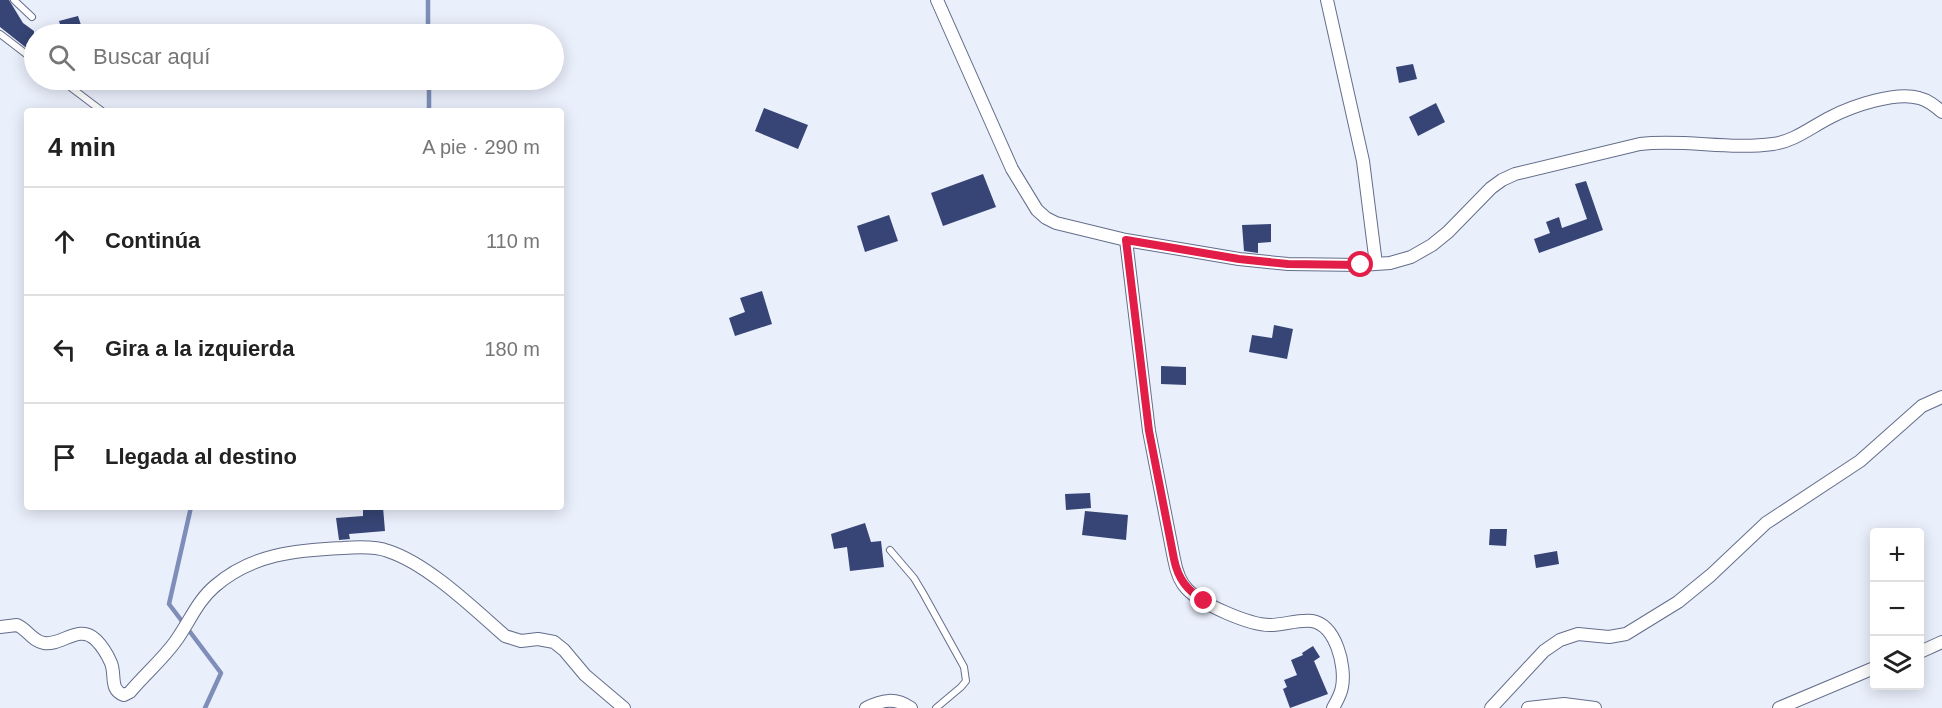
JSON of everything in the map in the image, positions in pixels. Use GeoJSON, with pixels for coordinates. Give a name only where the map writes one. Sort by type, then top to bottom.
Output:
{"type":"FeatureCollection","features":[{"type":"Feature","properties":{"kind":"street"},"geometry":{"type":"LineString","coordinates":[[937,0],[1012,169],[1031,202],[1046,218],[1056,223],[1126,240],[1239,259],[1288,264],[1376,264],[1411,257],[1432,245],[1448,232],[1491,188],[1515,174],[1640,144],[1658,142],[1735,146],[1776,144],[1801,135],[1844,111],[1900,96],[1921,98],[1942,112]]}},
{"type":"Feature","properties":{"kind":"street"},"geometry":{"type":"LineString","coordinates":[[1328,0],[1363,161],[1376,264]]}},
{"type":"Feature","properties":{"kind":"street"},"geometry":{"type":"LineString","coordinates":[[1126,240],[1149,431],[1179,577],[1187,590],[1242,619],[1269,625],[1310,621],[1319,623],[1327,629],[1338,647],[1343,684],[1333,708]]}},
{"type":"Feature","properties":{"kind":"street"},"geometry":{"type":"LineString","coordinates":[[1491,708],[1544,651],[1560,640],[1578,634],[1609,638],[1626,634],[1678,602],[1767,523],[1860,461],[1916,411],[1942,397]]}},
{"type":"Feature","properties":{"kind":"street"},"geometry":{"type":"LineString","coordinates":[[0,627],[17,625],[34,639],[48,643],[81,633],[89,635],[96,640],[107,656],[113,670],[114,687],[124,695],[130,692],[176,641],[189,617],[213,587],[234,572],[276,554],[333,548],[387,550],[428,572],[505,636],[521,641],[547,639],[559,645],[585,675],[624,708]]}},
{"type":"Feature","properties":{"kind":"street"},"geometry":{"type":"LineString","coordinates":[[1924,650],[1942,642]]}},
{"type":"Feature","properties":{"kind":"street"},"geometry":{"type":"LineString","coordinates":[[1779,708],[1870,670]]}},
{"type":"Feature","properties":{"kind":"street"},"geometry":{"type":"LineString","coordinates":[[866,708],[889,700],[896,700],[911,708]]}},
{"type":"Feature","properties":{"kind":"street"},"geometry":{"type":"LineString","coordinates":[[1528,708],[1564,704],[1595,708]]}},
{"type":"Feature","properties":{"kind":"lane"},"geometry":{"type":"LineString","coordinates":[[14,0],[32,17]]}},
{"type":"Feature","properties":{"kind":"lane"},"geometry":{"type":"LineString","coordinates":[[0,34],[24,52]]}},
{"type":"Feature","properties":{"kind":"lane"},"geometry":{"type":"LineString","coordinates":[[74,90],[98,108]]}},
{"type":"Feature","properties":{"kind":"lane"},"geometry":{"type":"LineString","coordinates":[[890,550],[914,578],[964,667],[966,681],[936,708]]}},
{"type":"Feature","properties":{"kind":"building"},"geometry":{"type":"Polygon","coordinates":[[[0,0],[9,0],[24,24],[24,46],[0,27],[0,0]]]}},
{"type":"Feature","properties":{"kind":"building"},"geometry":{"type":"Polygon","coordinates":[[[78,16],[81,24],[60,24],[59,21],[78,16]]]}},
{"type":"Feature","properties":{"kind":"building"},"geometry":{"type":"Polygon","coordinates":[[[1413,64],[1417,79],[1399,83],[1396,67],[1413,64]]]}},
{"type":"Feature","properties":{"kind":"building"},"geometry":{"type":"Polygon","coordinates":[[[1436,103],[1445,122],[1418,136],[1409,117],[1436,103]]]}},
{"type":"Feature","properties":{"kind":"building"},"geometry":{"type":"Polygon","coordinates":[[[764,108],[808,125],[798,149],[755,131],[764,108]]]}},
{"type":"Feature","properties":{"kind":"building"},"geometry":{"type":"Polygon","coordinates":[[[983,174],[996,207],[943,226],[931,193],[983,174]]]}},
{"type":"Feature","properties":{"kind":"building"},"geometry":{"type":"Polygon","coordinates":[[[1586,181],[1603,230],[1539,253],[1534,239],[1550,233],[1546,222],[1559,217],[1562,228],[1587,219],[1575,184],[1586,181]]]}},
{"type":"Feature","properties":{"kind":"building"},"geometry":{"type":"Polygon","coordinates":[[[889,215],[898,241],[865,252],[857,226],[889,215]]]}},
{"type":"Feature","properties":{"kind":"building"},"geometry":{"type":"Polygon","coordinates":[[[1271,224],[1271,242],[1258,243],[1258,253],[1244,251],[1242,225],[1271,224]]]}},
{"type":"Feature","properties":{"kind":"building"},"geometry":{"type":"Polygon","coordinates":[[[762,291],[772,324],[735,336],[729,318],[745,312],[740,298],[762,291]]]}},
{"type":"Feature","properties":{"kind":"building"},"geometry":{"type":"Polygon","coordinates":[[[1274,325],[1293,329],[1287,359],[1249,352],[1252,335],[1272,338],[1274,325]]]}},
{"type":"Feature","properties":{"kind":"building"},"geometry":{"type":"Polygon","coordinates":[[[1161,366],[1186,367],[1186,385],[1161,384],[1161,366]]]}},
{"type":"Feature","properties":{"kind":"building"},"geometry":{"type":"Polygon","coordinates":[[[1090,493],[1091,508],[1066,510],[1065,494],[1090,493]]]}},
{"type":"Feature","properties":{"kind":"building"},"geometry":{"type":"Polygon","coordinates":[[[363,510],[383,510],[385,531],[349,534],[350,539],[339,540],[336,518],[363,516],[363,510]]]}},
{"type":"Feature","properties":{"kind":"building"},"geometry":{"type":"Polygon","coordinates":[[[1085,511],[1128,515],[1126,540],[1082,535],[1085,511]]]}},
{"type":"Feature","properties":{"kind":"building"},"geometry":{"type":"Polygon","coordinates":[[[865,523],[871,542],[881,541],[884,567],[850,571],[847,547],[834,549],[831,534],[865,523]]]}},
{"type":"Feature","properties":{"kind":"building"},"geometry":{"type":"Polygon","coordinates":[[[1490,529],[1507,529],[1506,546],[1489,545],[1490,529]]]}},
{"type":"Feature","properties":{"kind":"building"},"geometry":{"type":"Polygon","coordinates":[[[1557,551],[1559,564],[1536,568],[1534,555],[1557,551]]]}},
{"type":"Feature","properties":{"kind":"building"},"geometry":{"type":"Polygon","coordinates":[[[1313,646],[1320,657],[1314,661],[1328,694],[1290,708],[1283,689],[1287,687],[1284,680],[1297,675],[1291,660],[1303,655],[1302,653],[1313,646]]]}},
{"type":"Feature","properties":{"kind":"waterway"},"geometry":{"type":"LineString","coordinates":[[428,0],[428,24]]}},
{"type":"Feature","properties":{"kind":"waterway"},"geometry":{"type":"LineString","coordinates":[[429,90],[429,108]]}},
{"type":"Feature","properties":{"kind":"waterway"},"geometry":{"type":"LineString","coordinates":[[190,510],[169,604],[221,673],[205,708]]}},
{"type":"Feature","properties":{"kind":"route"},"geometry":{"type":"LineString","coordinates":[[1204,601],[1187,590],[1176,569],[1149,431],[1126,240],[1239,259],[1288,264],[1361,265]]}}]}
